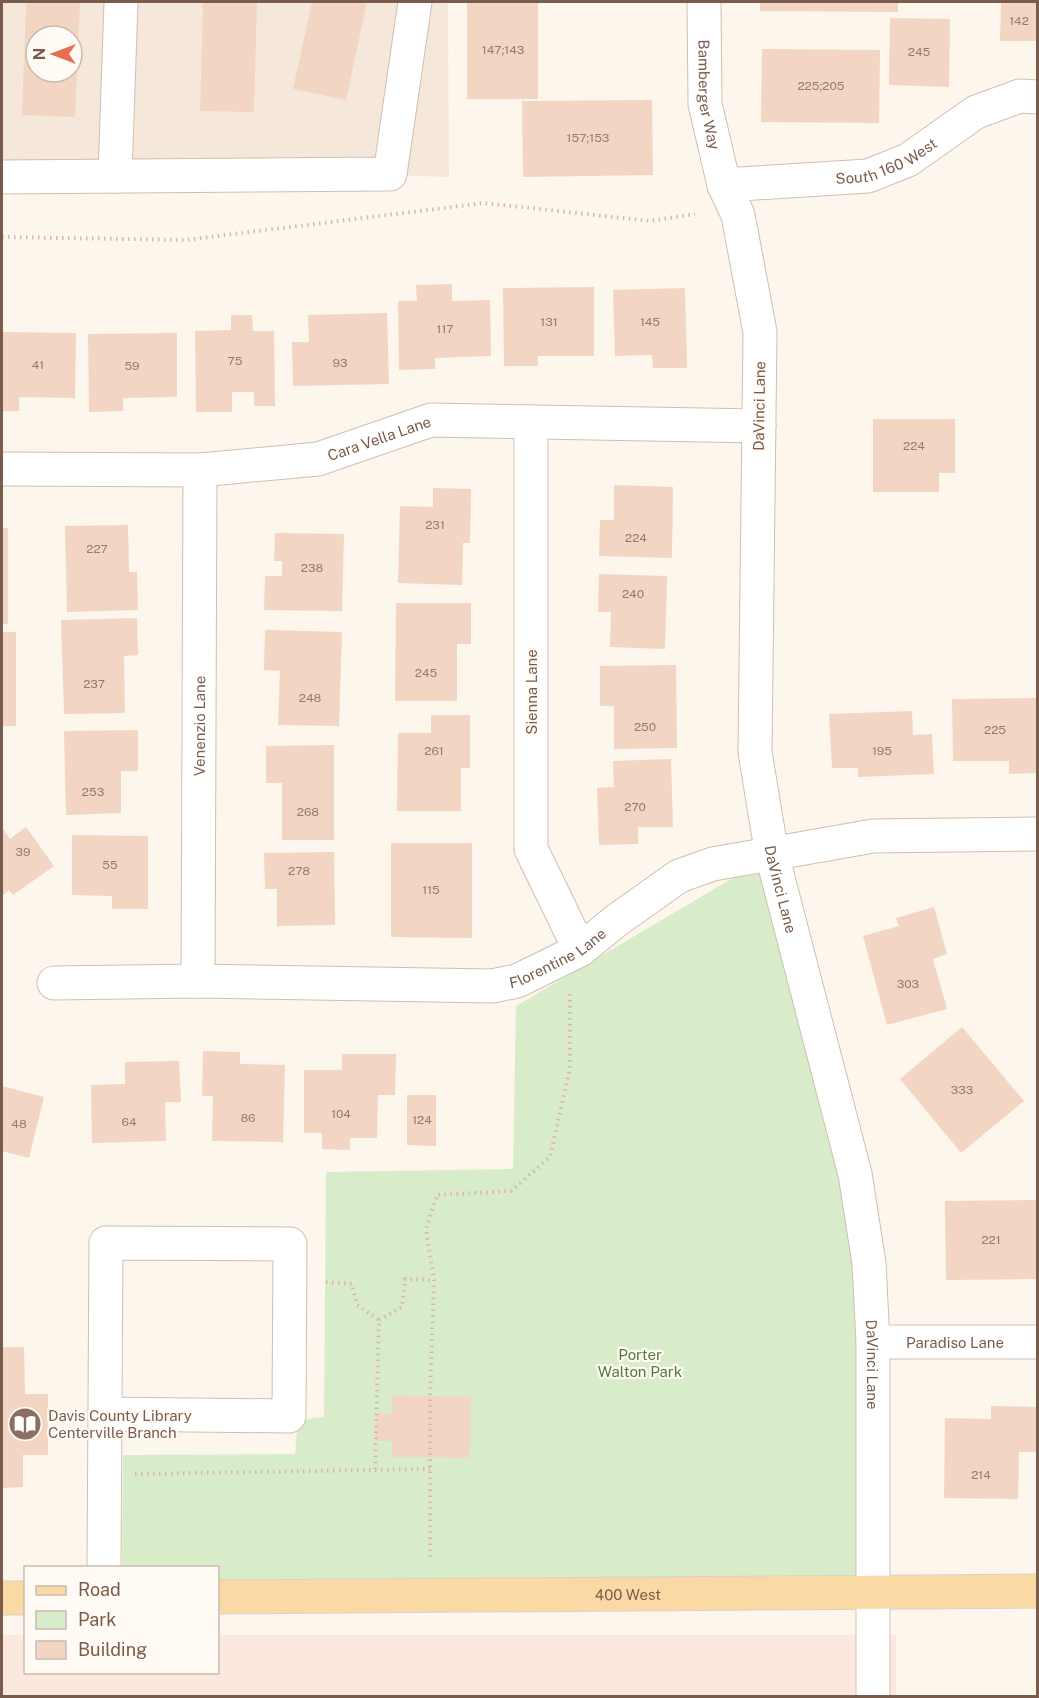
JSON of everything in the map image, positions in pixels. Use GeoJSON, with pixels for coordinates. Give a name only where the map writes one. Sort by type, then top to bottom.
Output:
{"type":"FeatureCollection","features":[{"type":"Feature","properties":{"kind":"main road","name":"400 West"},"geometry":{"type":"LineString","coordinates":[[219,1597],[1038,1591]]}},
{"type":"Feature","properties":{"kind":"main road"},"geometry":{"type":"LineString","coordinates":[[2,1598],[24,1598]]}},
{"type":"Feature","properties":{"kind":"street"},"geometry":{"type":"LineString","coordinates":[[115,176],[121,2]]}},
{"type":"Feature","properties":{"kind":"street"},"geometry":{"type":"LineString","coordinates":[[2,177],[390,174],[415,2]]}},
{"type":"Feature","properties":{"kind":"street","name":"Bamberger Way"},"geometry":{"type":"LineString","coordinates":[[704,2],[705,104],[724,185]]}},
{"type":"Feature","properties":{"kind":"street","name":"South 160 West"},"geometry":{"type":"LineString","coordinates":[[724,185],[868,176],[908,160],[976,112],[1020,96],[1038,97]]}},
{"type":"Feature","properties":{"kind":"street","name":"DaVinci Lane"},"geometry":{"type":"LineString","coordinates":[[724,185],[738,214],[760,332],[755,752],[772,855],[857,1184],[869,1263],[873,1342],[873,1696]]}},
{"type":"Feature","properties":{"kind":"street","name":"Cara Vella Lane"},"geometry":{"type":"LineString","coordinates":[[2,469],[201,470],[318,459],[431,420],[759,426]]}},
{"type":"Feature","properties":{"kind":"street","name":"Sienna Lane"},"geometry":{"type":"LineString","coordinates":[[531,422],[531,849],[580,950]]}},
{"type":"Feature","properties":{"kind":"street","name":"Venenzio Lane"},"geometry":{"type":"LineString","coordinates":[[198,981],[201,470]]}},
{"type":"Feature","properties":{"kind":"street","name":"Florentine Lane"},"geometry":{"type":"LineString","coordinates":[[54,983],[198,981],[492,986],[517,981],[580,950],[625,913],[679,876],[713,864],[873,836],[1038,834]]}},
{"type":"Feature","properties":{"kind":"street"},"geometry":{"type":"LineString","coordinates":[[104,1566],[106,1243],[290,1244],[289,1416],[105,1414]]}},
{"type":"Feature","properties":{"kind":"street","name":"Paradiso Lane"},"geometry":{"type":"LineString","coordinates":[[873,1342],[1038,1342]]}},
{"type":"Feature","properties":{"kind":"path"},"geometry":{"type":"LineString","coordinates":[[2,237],[185,240],[484,203],[650,221],[695,214]]}},
{"type":"Feature","properties":{"kind":"path"},"geometry":{"type":"LineString","coordinates":[[430,1557],[434,1280],[426,1230],[437,1195],[511,1191],[550,1157],[570,1068],[570,990]]}},
{"type":"Feature","properties":{"kind":"path"},"geometry":{"type":"LineString","coordinates":[[379,1320],[402,1306],[405,1279],[434,1280]]}},
{"type":"Feature","properties":{"kind":"path"},"geometry":{"type":"LineString","coordinates":[[326,1282],[352,1284],[357,1305],[379,1320]]}},
{"type":"Feature","properties":{"kind":"path"},"geometry":{"type":"LineString","coordinates":[[375,1470],[379,1320]]}},
{"type":"Feature","properties":{"kind":"path"},"geometry":{"type":"LineString","coordinates":[[134,1474],[430,1469]]}},
{"type":"Feature","properties":{"kind":"shaded area"},"geometry":{"type":"Polygon","coordinates":[[[2,2],[448,2],[449,177],[2,165],[2,2]]]}},
{"type":"Feature","properties":{"kind":"shaded area"},"geometry":{"type":"Polygon","coordinates":[[[2,1635],[24,1635],[24,1674],[219,1674],[219,1635],[896,1635],[896,1696],[2,1696],[2,1635]]]}},
{"type":"Feature","properties":{"kind":"green space","name":"Porter Walton Park"},"geometry":{"type":"Polygon","coordinates":[[[772,855],[855,1174],[874,1591],[219,1597],[219,1566],[122,1566],[123,1455],[295,1454],[297,1431],[302,1422],[324,1417],[326,1172],[513,1169],[516,1006],[772,855]]]}},
{"type":"Feature","properties":{"kind":"building"},"geometry":{"type":"Polygon","coordinates":[[[26,2],[80,2],[79,24],[25,24],[26,2]]]}},
{"type":"Feature","properties":{"kind":"building"},"geometry":{"type":"Polygon","coordinates":[[[203,2],[257,2],[254,112],[200,111],[203,2]]]}},
{"type":"Feature","properties":{"kind":"building"},"geometry":{"type":"Polygon","coordinates":[[[312,2],[367,2],[346,100],[293,89],[312,2]]]}},
{"type":"Feature","properties":{"kind":"building"},"geometry":{"type":"Polygon","coordinates":[[[467,2],[538,2],[538,99],[467,99],[467,2]]]}},
{"type":"Feature","properties":{"kind":"building"},"geometry":{"type":"Polygon","coordinates":[[[760,2],[898,2],[898,12],[760,11],[760,2]]]}},
{"type":"Feature","properties":{"kind":"building"},"geometry":{"type":"Polygon","coordinates":[[[1001,2],[1038,2],[1038,41],[1000,41],[1001,2]]]}},
{"type":"Feature","properties":{"kind":"building"},"geometry":{"type":"Polygon","coordinates":[[[890,18],[950,19],[949,87],[889,85],[890,18]]]}},
{"type":"Feature","properties":{"kind":"building"},"geometry":{"type":"Polygon","coordinates":[[[762,49],[880,50],[879,123],[761,122],[762,49]]]}},
{"type":"Feature","properties":{"kind":"building"},"geometry":{"type":"Polygon","coordinates":[[[24,58],[24,84],[76,84],[75,117],[22,115],[24,58]]]}},
{"type":"Feature","properties":{"kind":"building"},"geometry":{"type":"Polygon","coordinates":[[[652,100],[653,175],[523,177],[522,101],[652,100]]]}},
{"type":"Feature","properties":{"kind":"building"},"geometry":{"type":"Polygon","coordinates":[[[452,284],[452,301],[490,300],[491,356],[435,358],[435,369],[399,370],[398,301],[417,301],[416,285],[452,284]]]}},
{"type":"Feature","properties":{"kind":"building"},"geometry":{"type":"Polygon","coordinates":[[[594,287],[594,356],[538,356],[538,366],[504,366],[503,288],[594,287]]]}},
{"type":"Feature","properties":{"kind":"building"},"geometry":{"type":"Polygon","coordinates":[[[685,288],[687,368],[653,368],[652,355],[615,356],[613,290],[685,288]]]}},
{"type":"Feature","properties":{"kind":"building"},"geometry":{"type":"Polygon","coordinates":[[[387,313],[389,384],[293,386],[292,342],[309,342],[308,315],[387,313]]]}},
{"type":"Feature","properties":{"kind":"building"},"geometry":{"type":"Polygon","coordinates":[[[231,315],[252,315],[253,331],[274,331],[275,406],[254,406],[254,392],[232,392],[232,412],[196,412],[195,331],[231,330],[231,315]]]}},
{"type":"Feature","properties":{"kind":"building"},"geometry":{"type":"Polygon","coordinates":[[[2,332],[76,333],[75,398],[19,397],[19,411],[2,411],[2,332]]]}},
{"type":"Feature","properties":{"kind":"building"},"geometry":{"type":"Polygon","coordinates":[[[177,333],[177,397],[123,398],[123,411],[89,412],[88,334],[177,333]]]}},
{"type":"Feature","properties":{"kind":"building"},"geometry":{"type":"Polygon","coordinates":[[[873,419],[955,419],[955,473],[939,473],[939,492],[873,492],[873,419]]]}},
{"type":"Feature","properties":{"kind":"building"},"geometry":{"type":"Polygon","coordinates":[[[614,485],[673,487],[672,558],[599,556],[600,520],[614,520],[614,485]]]}},
{"type":"Feature","properties":{"kind":"building"},"geometry":{"type":"Polygon","coordinates":[[[433,488],[471,489],[470,543],[463,543],[462,585],[398,583],[400,506],[433,507],[433,488]]]}},
{"type":"Feature","properties":{"kind":"building"},"geometry":{"type":"Polygon","coordinates":[[[128,525],[129,572],[137,572],[138,610],[67,612],[65,526],[128,525]]]}},
{"type":"Feature","properties":{"kind":"building"},"geometry":{"type":"Polygon","coordinates":[[[2,528],[8,528],[8,624],[2,624],[2,528]]]}},
{"type":"Feature","properties":{"kind":"building"},"geometry":{"type":"Polygon","coordinates":[[[275,533],[344,534],[342,611],[264,610],[265,576],[282,576],[282,561],[274,561],[275,533]]]}},
{"type":"Feature","properties":{"kind":"building"},"geometry":{"type":"Polygon","coordinates":[[[599,574],[667,576],[665,649],[610,647],[611,612],[598,612],[599,574]]]}},
{"type":"Feature","properties":{"kind":"building"},"geometry":{"type":"Polygon","coordinates":[[[396,603],[471,603],[471,644],[457,644],[457,701],[395,701],[396,603]]]}},
{"type":"Feature","properties":{"kind":"building"},"geometry":{"type":"Polygon","coordinates":[[[137,618],[138,655],[124,656],[125,713],[64,714],[61,620],[137,618]]]}},
{"type":"Feature","properties":{"kind":"building"},"geometry":{"type":"Polygon","coordinates":[[[265,630],[342,632],[339,726],[278,725],[280,671],[264,670],[265,630]]]}},
{"type":"Feature","properties":{"kind":"building"},"geometry":{"type":"Polygon","coordinates":[[[2,632],[16,632],[16,726],[2,726],[2,632]]]}},
{"type":"Feature","properties":{"kind":"building"},"geometry":{"type":"Polygon","coordinates":[[[676,665],[677,748],[614,749],[614,706],[600,706],[600,666],[676,665]]]}},
{"type":"Feature","properties":{"kind":"building"},"geometry":{"type":"Polygon","coordinates":[[[1038,698],[1038,773],[1009,774],[1009,761],[953,761],[952,699],[1038,698]]]}},
{"type":"Feature","properties":{"kind":"building"},"geometry":{"type":"Polygon","coordinates":[[[912,711],[913,735],[932,734],[934,774],[858,777],[858,768],[832,768],[829,714],[912,711]]]}},
{"type":"Feature","properties":{"kind":"building"},"geometry":{"type":"Polygon","coordinates":[[[431,715],[470,715],[470,768],[461,768],[461,811],[397,811],[398,733],[431,733],[431,715]]]}},
{"type":"Feature","properties":{"kind":"building"},"geometry":{"type":"Polygon","coordinates":[[[138,730],[138,771],[121,771],[121,813],[66,815],[64,731],[138,730]]]}},
{"type":"Feature","properties":{"kind":"building"},"geometry":{"type":"Polygon","coordinates":[[[334,745],[334,840],[282,840],[282,783],[266,783],[266,746],[334,745]]]}},
{"type":"Feature","properties":{"kind":"building"},"geometry":{"type":"Polygon","coordinates":[[[671,759],[673,827],[638,827],[638,844],[599,845],[597,788],[614,787],[613,761],[671,759]]]}},
{"type":"Feature","properties":{"kind":"building"},"geometry":{"type":"Polygon","coordinates":[[[2,827],[10,839],[26,827],[54,866],[13,895],[9,890],[2,896],[2,827]]]}},
{"type":"Feature","properties":{"kind":"building"},"geometry":{"type":"Polygon","coordinates":[[[72,835],[148,836],[148,909],[112,909],[112,896],[72,895],[72,835]]]}},
{"type":"Feature","properties":{"kind":"building"},"geometry":{"type":"Polygon","coordinates":[[[391,843],[472,843],[472,938],[391,937],[391,843]]]}},
{"type":"Feature","properties":{"kind":"building"},"geometry":{"type":"Polygon","coordinates":[[[334,852],[335,925],[277,926],[277,889],[265,889],[264,853],[334,852]]]}},
{"type":"Feature","properties":{"kind":"building"},"geometry":{"type":"Polygon","coordinates":[[[934,907],[947,954],[933,959],[947,1009],[887,1025],[863,936],[899,926],[896,918],[934,907]]]}},
{"type":"Feature","properties":{"kind":"building"},"geometry":{"type":"Polygon","coordinates":[[[962,1027],[1024,1101],[961,1153],[900,1079],[962,1027]]]}},
{"type":"Feature","properties":{"kind":"building"},"geometry":{"type":"Polygon","coordinates":[[[203,1051],[240,1052],[240,1064],[285,1065],[283,1142],[212,1141],[213,1096],[202,1096],[203,1051]]]}},
{"type":"Feature","properties":{"kind":"building"},"geometry":{"type":"Polygon","coordinates":[[[342,1054],[396,1054],[395,1095],[378,1095],[377,1138],[350,1138],[350,1150],[322,1149],[322,1133],[304,1133],[304,1070],[342,1070],[342,1054]]]}},
{"type":"Feature","properties":{"kind":"building"},"geometry":{"type":"Polygon","coordinates":[[[179,1061],[181,1102],[165,1102],[166,1141],[92,1143],[91,1085],[125,1084],[125,1062],[179,1061]]]}},
{"type":"Feature","properties":{"kind":"building"},"geometry":{"type":"Polygon","coordinates":[[[2,1086],[44,1097],[29,1158],[2,1151],[2,1086]]]}},
{"type":"Feature","properties":{"kind":"building"},"geometry":{"type":"Polygon","coordinates":[[[407,1095],[436,1095],[436,1146],[407,1145],[407,1095]]]}},
{"type":"Feature","properties":{"kind":"building"},"geometry":{"type":"Polygon","coordinates":[[[1038,1200],[1038,1279],[946,1280],[945,1201],[1038,1200]]]}},
{"type":"Feature","properties":{"kind":"building","name":"Davis County Library Centerville Branch"},"geometry":{"type":"Polygon","coordinates":[[[2,1347],[24,1347],[25,1394],[48,1394],[48,1455],[23,1455],[23,1487],[2,1488],[2,1347]]]}},
{"type":"Feature","properties":{"kind":"building"},"geometry":{"type":"Polygon","coordinates":[[[392,1395],[471,1397],[469,1458],[392,1457],[392,1441],[375,1441],[376,1413],[391,1414],[392,1395]]]}},
{"type":"Feature","properties":{"kind":"building"},"geometry":{"type":"Polygon","coordinates":[[[991,1406],[1038,1407],[1038,1452],[1019,1452],[1018,1499],[944,1498],[945,1418],[991,1419],[991,1406]]]}},
{"type":"Feature","properties":{"kind":"place","name":"Davis County Library Centerville Branch"},"geometry":{"type":"Point","coordinates":[25,1424]}}]}
